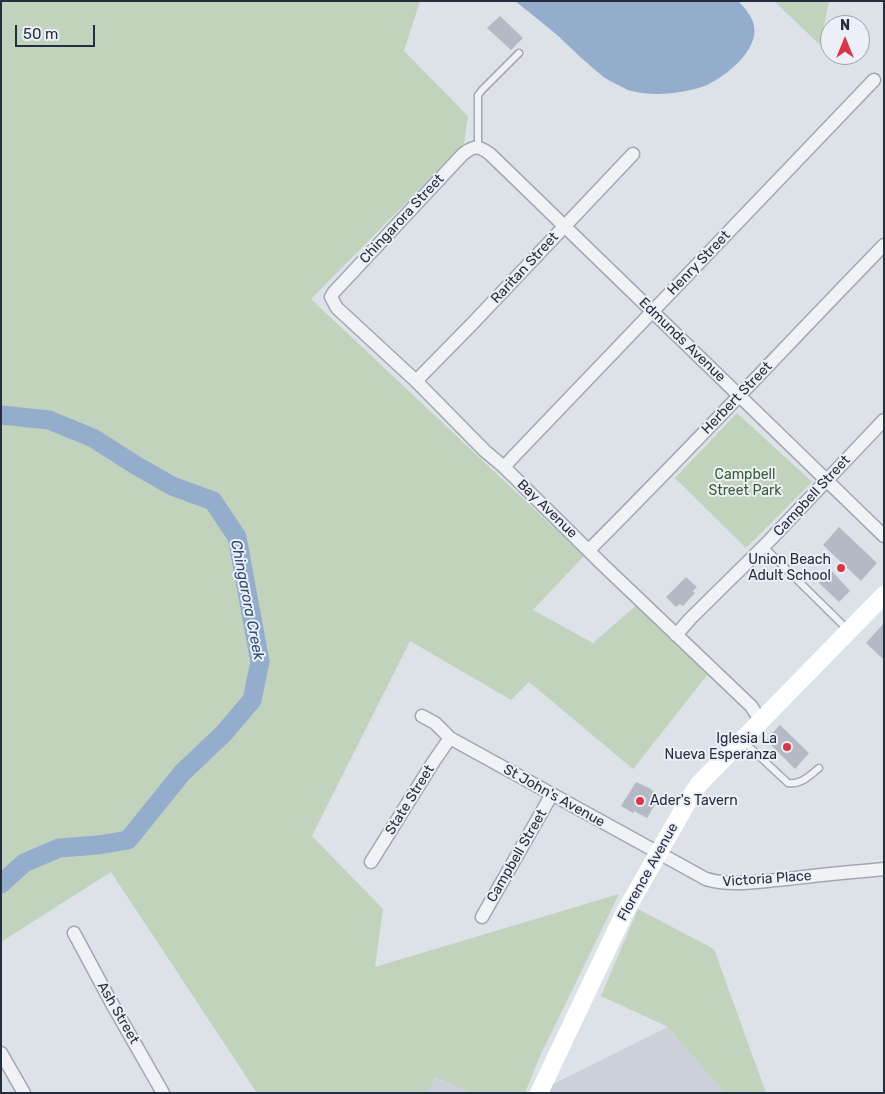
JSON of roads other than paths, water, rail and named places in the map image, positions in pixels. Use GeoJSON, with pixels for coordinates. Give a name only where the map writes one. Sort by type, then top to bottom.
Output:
{"type":"FeatureCollection","features":[{"type":"Feature","properties":{"kind":"street","name":"Henry Street"},"geometry":{"type":"LineString","coordinates":[[504,467],[874,80]]}},
{"type":"Feature","properties":{"kind":"street","name":"Chingarora Street"},"geometry":{"type":"LineString","coordinates":[[331,297],[464,154],[474,147],[478,148]]}},
{"type":"Feature","properties":{"kind":"street","name":"Edmunds Avenue"},"geometry":{"type":"LineString","coordinates":[[478,148],[490,154],[884,536]]}},
{"type":"Feature","properties":{"kind":"street","name":"Raritan Street"},"geometry":{"type":"LineString","coordinates":[[416,381],[633,154]]}},
{"type":"Feature","properties":{"kind":"street","name":"Herbert Street"},"geometry":{"type":"LineString","coordinates":[[589,550],[884,245]]}},
{"type":"Feature","properties":{"kind":"street","name":"Bay Avenue"},"geometry":{"type":"LineString","coordinates":[[331,297],[337,308],[416,381],[485,451],[504,467],[751,706],[761,721]]}},
{"type":"Feature","properties":{"kind":"street","name":"Campbell Street"},"geometry":{"type":"LineString","coordinates":[[676,635],[884,420]]}},
{"type":"Feature","properties":{"kind":"street","name":"Florence Avenue"},"geometry":{"type":"LineString","coordinates":[[541,1092],[625,912],[688,801],[700,784],[884,595]]}},
{"type":"Feature","properties":{"kind":"street","name":"St John's Avenue"},"geometry":{"type":"LineString","coordinates":[[422,716],[435,722],[450,738],[658,853]]}},
{"type":"Feature","properties":{"kind":"street","name":"State Street"},"geometry":{"type":"LineString","coordinates":[[371,862],[450,738]]}},
{"type":"Feature","properties":{"kind":"street","name":"Campbell Street"},"geometry":{"type":"LineString","coordinates":[[482,917],[552,794]]}},
{"type":"Feature","properties":{"kind":"street","name":"Victoria Place"},"geometry":{"type":"LineString","coordinates":[[658,853],[706,879],[718,883],[884,869]]}},
{"type":"Feature","properties":{"kind":"street","name":"Ash Street"},"geometry":{"type":"LineString","coordinates":[[74,933],[163,1093]]}},
{"type":"Feature","properties":{"kind":"street"},"geometry":{"type":"LineString","coordinates":[[1,1053],[24,1093]]}},
{"type":"Feature","properties":{"kind":"lane"},"geometry":{"type":"LineString","coordinates":[[478,148],[478,95],[519,53]]}},
{"type":"Feature","properties":{"kind":"lane"},"geometry":{"type":"LineString","coordinates":[[763,546],[849,631]]}},
{"type":"Feature","properties":{"kind":"lane"},"geometry":{"type":"LineString","coordinates":[[742,740],[788,783],[802,782],[819,768]]}},
{"type":"Feature","properties":{"kind":"water"},"geometry":{"type":"Polygon","coordinates":[[[515,1],[738,1],[752,19],[754,35],[751,44],[740,61],[715,81],[690,90],[670,93],[641,93],[628,90],[605,78],[515,1]]]}},
{"type":"Feature","properties":{"kind":"waterway","name":"Chingarora Creek"},"geometry":{"type":"LineString","coordinates":[[1,415],[49,420],[93,438],[172,486],[213,501],[237,537],[260,662],[252,700],[224,733],[182,773],[128,840],[98,845],[59,848],[24,863],[1,884]]}},
{"type":"Feature","properties":{"kind":"place","name":"Union Beach Adult School"},"geometry":{"type":"Point","coordinates":[841,568]}},
{"type":"Feature","properties":{"kind":"place","name":"Iglesia La Nueva Esperanza"},"geometry":{"type":"Point","coordinates":[787,747]}},
{"type":"Feature","properties":{"kind":"place","name":"Ader's Tavern"},"geometry":{"type":"Point","coordinates":[640,801]}},
{"type":"Feature","properties":{"kind":"park label","name":"Campbell Street Park"},"geometry":{"type":"Point","coordinates":[745,484]}}]}
